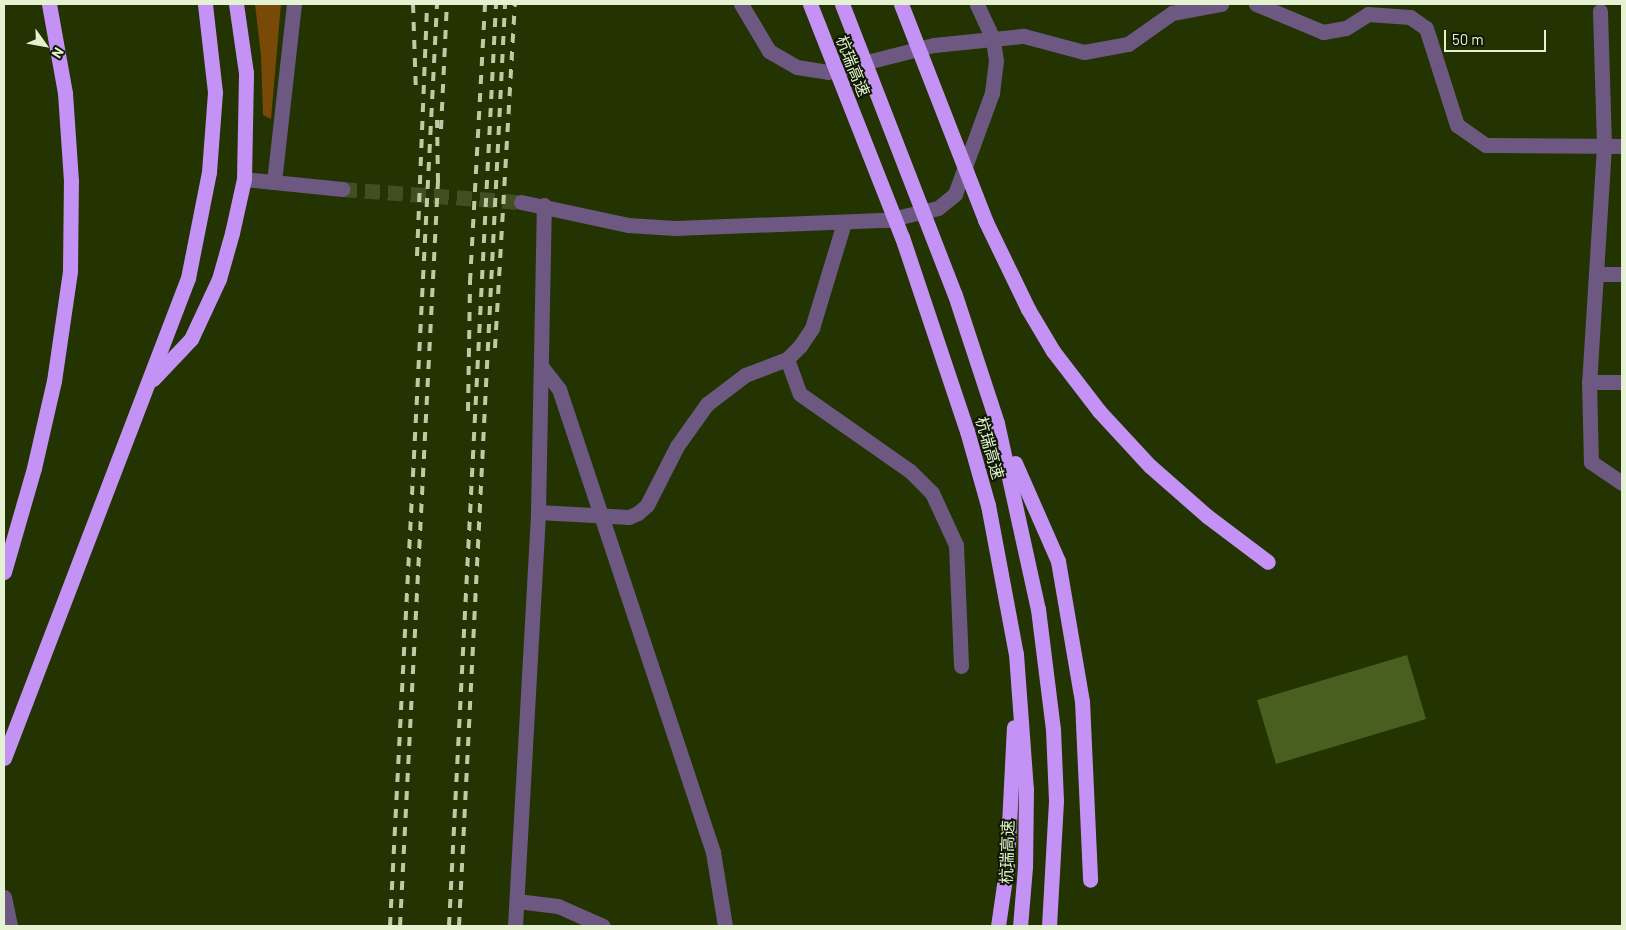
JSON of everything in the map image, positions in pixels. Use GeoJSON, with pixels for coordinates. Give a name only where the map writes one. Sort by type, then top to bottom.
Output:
{"type":"FeatureCollection","features":[{"type":"Feature","properties":{"kind":"highway"},"geometry":{"type":"LineString","coordinates":[[4,572],[34,468],[54,381],[70,271],[71,181],[65,93],[49,4]]}},
{"type":"Feature","properties":{"kind":"highway"},"geometry":{"type":"LineString","coordinates":[[4,758],[188,278],[209,172],[215,92],[205,4]]}},
{"type":"Feature","properties":{"kind":"highway"},"geometry":{"type":"LineString","coordinates":[[148,384],[190,339],[219,279],[244,179],[246,73],[236,4]]}},
{"type":"Feature","properties":{"kind":"highway","name":"杭瑞高速"},"geometry":{"type":"LineString","coordinates":[[810,4],[902,237],[967,431],[988,505],[1016,654],[1026,789],[1025,866],[1020,926]]}},
{"type":"Feature","properties":{"kind":"highway","name":"杭瑞高速"},"geometry":{"type":"LineString","coordinates":[[842,4],[955,295],[997,423],[1032,572],[1052,721],[1056,801],[1049,926]]}},
{"type":"Feature","properties":{"kind":"highway"},"geometry":{"type":"LineString","coordinates":[[901,4],[985,220],[1028,309],[1053,351],[1099,411],[1150,466],[1207,516],[1268,562]]}},
{"type":"Feature","properties":{"kind":"highway"},"geometry":{"type":"LineString","coordinates":[[997,423],[1058,561],[1082,701],[1090,880]]}},
{"type":"Feature","properties":{"kind":"highway"},"geometry":{"type":"LineString","coordinates":[[998,926],[1008,864],[1016,654]]}},
{"type":"Feature","properties":{"kind":"street"},"geometry":{"type":"LineString","coordinates":[[274,182],[294,4]]}},
{"type":"Feature","properties":{"kind":"street"},"geometry":{"type":"LineString","coordinates":[[741,4],[769,51],[812,72],[828,72],[934,45],[1024,36],[1084,52],[1128,44],[1172,13],[1221,4]]}},
{"type":"Feature","properties":{"kind":"street"},"geometry":{"type":"LineString","coordinates":[[521,202],[544,205],[653,228],[844,223],[916,216],[938,208],[955,194],[992,93],[996,61],[993,39],[977,4]]}},
{"type":"Feature","properties":{"kind":"street"},"geometry":{"type":"LineString","coordinates":[[1256,4],[1324,32],[1346,28],[1368,14],[1410,17],[1426,28],[1458,125],[1486,145],[1622,146]]}},
{"type":"Feature","properties":{"kind":"street"},"geometry":{"type":"LineString","coordinates":[[1600,11],[1604,146],[1588,382],[1591,462],[1622,483]]}},
{"type":"Feature","properties":{"kind":"street"},"geometry":{"type":"LineString","coordinates":[[244,179],[342,189]]}},
{"type":"Feature","properties":{"kind":"street"},"geometry":{"type":"LineString","coordinates":[[515,926],[538,512],[544,205]]}},
{"type":"Feature","properties":{"kind":"street"},"geometry":{"type":"LineString","coordinates":[[538,512],[628,517],[638,513],[647,505],[677,446],[707,404],[745,375],[787,359],[800,346],[812,328],[844,223]]}},
{"type":"Feature","properties":{"kind":"street"},"geometry":{"type":"LineString","coordinates":[[1596,274],[1622,274]]}},
{"type":"Feature","properties":{"kind":"street"},"geometry":{"type":"LineString","coordinates":[[787,359],[800,394],[910,471],[932,493],[956,545],[961,666]]}},
{"type":"Feature","properties":{"kind":"street"},"geometry":{"type":"LineString","coordinates":[[541,366],[558,389],[714,852],[726,926]]}},
{"type":"Feature","properties":{"kind":"street"},"geometry":{"type":"LineString","coordinates":[[1588,382],[1622,382]]}},
{"type":"Feature","properties":{"kind":"street"},"geometry":{"type":"LineString","coordinates":[[4,897],[9,926],[4,926]]}},
{"type":"Feature","properties":{"kind":"street"},"geometry":{"type":"LineString","coordinates":[[517,901],[558,906],[595,924]]}},
{"type":"Feature","properties":{"kind":"shaded area"},"geometry":{"type":"Polygon","coordinates":[[[255,4],[281,4],[271,119],[263,115],[261,56],[255,4]]]}},
{"type":"Feature","properties":{"kind":"building"},"geometry":{"type":"Polygon","coordinates":[[[1407,655],[1426,719],[1276,764],[1257,700],[1407,655]]]}},
{"type":"Feature","properties":{"kind":"tunnel"},"geometry":{"type":"LineString","coordinates":[[342,189],[521,202]]}},
{"type":"Feature","properties":{"kind":"railway"},"geometry":{"type":"LineString","coordinates":[[413,4],[416,94]]}},
{"type":"Feature","properties":{"kind":"railway"},"geometry":{"type":"LineString","coordinates":[[417,256],[427,4]]}},
{"type":"Feature","properties":{"kind":"railway"},"geometry":{"type":"LineString","coordinates":[[390,926],[437,4]]}},
{"type":"Feature","properties":{"kind":"railway"},"geometry":{"type":"LineString","coordinates":[[441,129],[447,4]]}},
{"type":"Feature","properties":{"kind":"railway"},"geometry":{"type":"LineString","coordinates":[[468,411],[470,282],[485,4]]}},
{"type":"Feature","properties":{"kind":"railway"},"geometry":{"type":"LineString","coordinates":[[449,926],[496,4]]}},
{"type":"Feature","properties":{"kind":"railway"},"geometry":{"type":"LineString","coordinates":[[459,926],[505,4]]}},
{"type":"Feature","properties":{"kind":"railway"},"geometry":{"type":"LineString","coordinates":[[495,348],[515,4]]}},
{"type":"Feature","properties":{"kind":"railway"},"geometry":{"type":"LineString","coordinates":[[400,926],[438,182],[437,120]]}}]}
